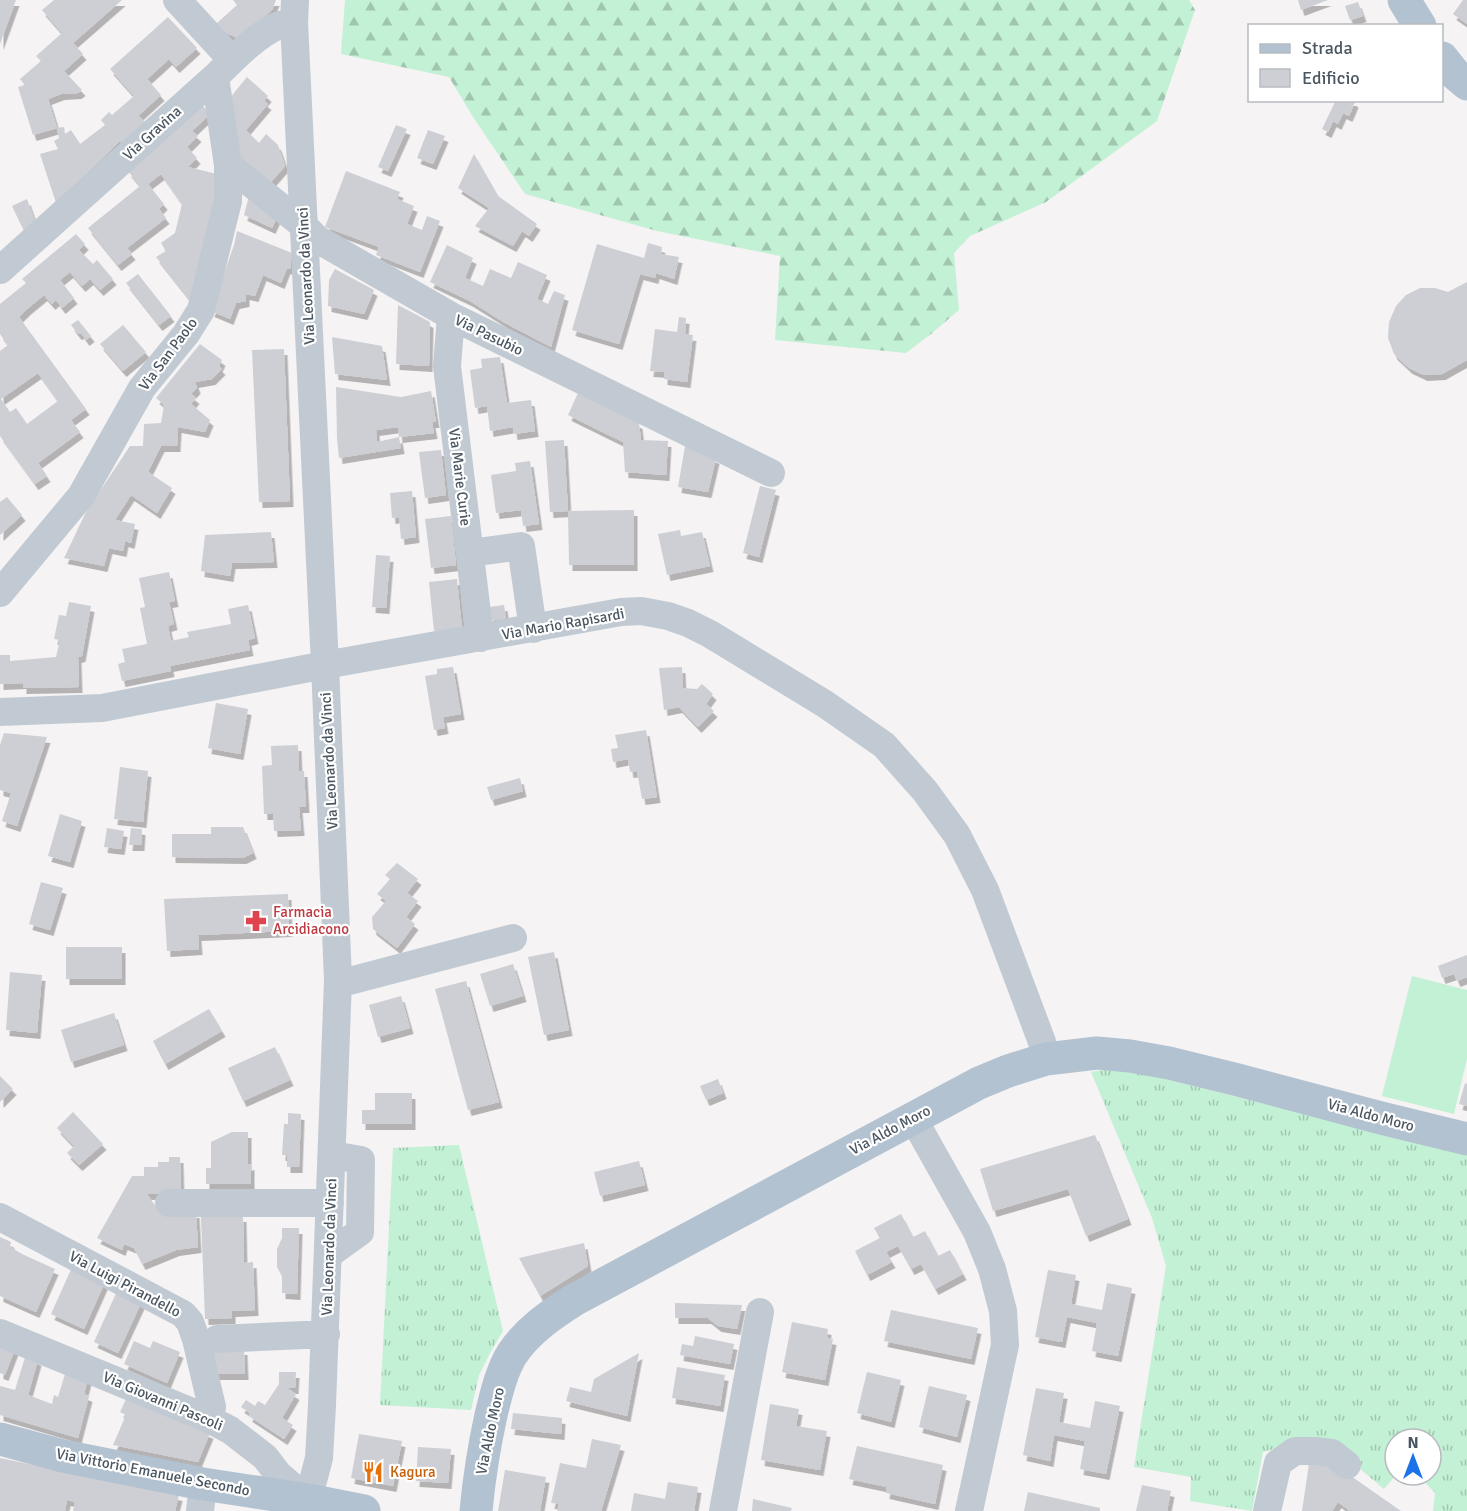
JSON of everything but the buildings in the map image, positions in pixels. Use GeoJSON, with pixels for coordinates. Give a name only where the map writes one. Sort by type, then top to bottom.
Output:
{"type":"FeatureCollection","features":[{"type":"Feature","properties":{"kind":"main road"},"geometry":{"type":"LineString","coordinates":[[1404,0],[1419,24]]}},
{"type":"Feature","properties":{"kind":"main road","name":"Via Aldo Moro"},"geometry":{"type":"LineString","coordinates":[[476,1511],[485,1443],[495,1396],[513,1354],[537,1326],[574,1300],[979,1083],[1008,1071],[1046,1059],[1097,1053],[1130,1056],[1169,1063],[1467,1139]]}},
{"type":"Feature","properties":{"kind":"main road","name":"Via Vittorio Emanuele Secondo"},"geometry":{"type":"LineString","coordinates":[[0,1439],[201,1497],[308,1500],[364,1511]]}},
{"type":"Feature","properties":{"kind":"street"},"geometry":{"type":"LineString","coordinates":[[177,0],[224,68]]}},
{"type":"Feature","properties":{"kind":"street","name":"Via Gravina"},"geometry":{"type":"LineString","coordinates":[[0,270],[224,68],[295,11]]}},
{"type":"Feature","properties":{"kind":"street","name":"Via Leonardo da Vinci"},"geometry":{"type":"LineString","coordinates":[[295,11],[338,984],[326,1334],[319,1458],[308,1500]]}},
{"type":"Feature","properties":{"kind":"street","name":"Via San Paolo"},"geometry":{"type":"LineString","coordinates":[[0,593],[81,496],[142,388],[186,334],[201,310],[228,201],[224,68]]}},
{"type":"Feature","properties":{"kind":"street","name":"Via Pasubio"},"geometry":{"type":"LineString","coordinates":[[228,165],[303,225],[317,239],[451,316],[771,473]]}},
{"type":"Feature","properties":{"kind":"street","name":"Via Marie Curie"},"geometry":{"type":"LineString","coordinates":[[451,316],[447,366],[480,638]]}},
{"type":"Feature","properties":{"kind":"street"},"geometry":{"type":"LineString","coordinates":[[470,554],[521,546],[533,629]]}},
{"type":"Feature","properties":{"kind":"street","name":"Via Mario Rapisardi"},"geometry":{"type":"LineString","coordinates":[[0,712],[102,708],[621,612],[641,611],[668,616],[710,634],[825,704],[884,745],[925,791],[957,836],[985,890],[1042,1042],[1046,1059]]}},
{"type":"Feature","properties":{"kind":"street"},"geometry":{"type":"LineString","coordinates":[[338,984],[513,938]]}},
{"type":"Feature","properties":{"kind":"street"},"geometry":{"type":"LineString","coordinates":[[914,1118],[977,1232],[992,1269],[1004,1311],[1005,1345],[969,1511]]}},
{"type":"Feature","properties":{"kind":"street"},"geometry":{"type":"LineString","coordinates":[[328,1255],[360,1232],[361,1160],[332,1155]]}},
{"type":"Feature","properties":{"kind":"street"},"geometry":{"type":"LineString","coordinates":[[169,1203],[330,1203]]}},
{"type":"Feature","properties":{"kind":"street","name":"Via Luigi Pirandello"},"geometry":{"type":"LineString","coordinates":[[0,1217],[183,1314],[190,1322],[196,1339],[212,1407],[209,1419]]}},
{"type":"Feature","properties":{"kind":"street"},"geometry":{"type":"LineString","coordinates":[[723,1511],[760,1312]]}},
{"type":"Feature","properties":{"kind":"street","name":"Via Giovanni Pascoli"},"geometry":{"type":"LineString","coordinates":[[0,1333],[209,1419],[230,1430],[265,1457],[278,1474],[308,1500]]}},
{"type":"Feature","properties":{"kind":"street"},"geometry":{"type":"LineString","coordinates":[[217,1339],[326,1334]]}},
{"type":"Feature","properties":{"kind":"street"},"geometry":{"type":"LineString","coordinates":[[1267,1511],[1278,1462],[1295,1451],[1332,1454],[1347,1465]]}},
{"type":"Feature","properties":{"kind":"green space"},"geometry":{"type":"Polygon","coordinates":[[[345,0],[1189,0],[1195,10],[1157,121],[1046,202],[970,236],[954,253],[959,310],[906,353],[775,340],[780,256],[657,231],[525,194],[449,77],[341,54],[345,0]]]}},
{"type":"Feature","properties":{"kind":"green space"},"geometry":{"type":"Polygon","coordinates":[[[1412,976],[1467,990],[1467,1059],[1454,1114],[1382,1096],[1412,976]]]}},
{"type":"Feature","properties":{"kind":"green space"},"geometry":{"type":"Polygon","coordinates":[[[1130,1071],[1158,1077],[1467,1155],[1467,1511],[1433,1511],[1435,1493],[1429,1487],[1443,1487],[1443,1427],[1383,1427],[1384,1489],[1334,1447],[1307,1441],[1263,1452],[1252,1511],[1190,1501],[1191,1477],[1134,1467],[1166,1266],[1152,1218],[1091,1072],[1130,1071]]]}},
{"type":"Feature","properties":{"kind":"green space"},"geometry":{"type":"Polygon","coordinates":[[[459,1145],[503,1331],[479,1375],[471,1410],[380,1405],[393,1148],[459,1145]]]}},
{"type":"Feature","properties":{"kind":"place","name":"Farmacia Arcidiacono"},"geometry":{"type":"Point","coordinates":[256,921]}},
{"type":"Feature","properties":{"kind":"place","name":"Kagura"},"geometry":{"type":"Point","coordinates":[373,1472]}}]}
